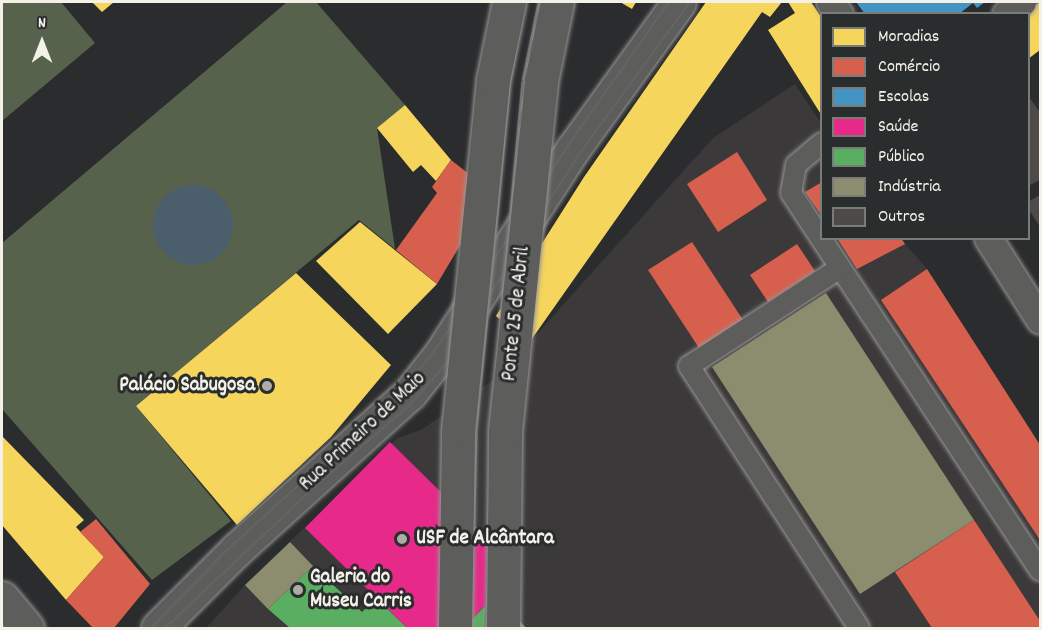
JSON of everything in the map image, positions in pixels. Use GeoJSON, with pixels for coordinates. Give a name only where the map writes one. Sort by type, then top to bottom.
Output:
{"type":"FeatureCollection","features":[{"type":"Feature","properties":{"kind":"main road"},"geometry":{"type":"LineString","coordinates":[[455,628],[458,430],[493,80],[509,2]]}},
{"type":"Feature","properties":{"kind":"main road","name":"Ponte 25 de Abril"},"geometry":{"type":"LineString","coordinates":[[503,628],[505,431],[541,81],[557,2]]}},
{"type":"Feature","properties":{"kind":"main road","name":"Rua Primeiro de Maio"},"geometry":{"type":"LineString","coordinates":[[158,628],[228,558],[416,385],[440,356],[573,149],[679,2]]}},
{"type":"Feature","properties":{"kind":"main road"},"geometry":{"type":"LineString","coordinates":[[2,598],[27,628]]}},
{"type":"Feature","properties":{"kind":"street"},"geometry":{"type":"LineString","coordinates":[[1009,12],[1022,2]]}},
{"type":"Feature","properties":{"kind":"street"},"geometry":{"type":"LineString","coordinates":[[820,145],[796,165],[791,193],[820,237]]}},
{"type":"Feature","properties":{"kind":"street"},"geometry":{"type":"LineString","coordinates":[[822,240],[1041,570]]}},
{"type":"Feature","properties":{"kind":"street"},"geometry":{"type":"LineString","coordinates":[[989,240],[1041,320]]}},
{"type":"Feature","properties":{"kind":"street"},"geometry":{"type":"LineString","coordinates":[[840,268],[689,366],[859,628]]}},
{"type":"Feature","properties":{"kind":"shaded area"},"geometry":{"type":"Polygon","coordinates":[[[795,84],[820,122],[820,240],[902,240],[927,269],[1040,445],[1040,628],[206,628],[245,585],[397,438],[421,430],[499,376],[713,138],[795,84]]]}},
{"type":"Feature","properties":{"kind":"green space"},"geometry":{"type":"Polygon","coordinates":[[[2,2],[61,2],[95,43],[2,121],[2,2]]]}},
{"type":"Feature","properties":{"kind":"green space"},"geometry":{"type":"Polygon","coordinates":[[[287,2],[316,2],[405,105],[377,128],[395,249],[359,220],[136,406],[231,521],[152,580],[2,409],[2,243],[287,2]]]}},
{"type":"Feature","properties":{"kind":"water"},"geometry":{"type":"Polygon","coordinates":[[[193,185],[208,188],[221,197],[230,210],[233,225],[230,240],[221,253],[208,262],[193,265],[178,262],[165,253],[156,240],[153,225],[156,210],[165,197],[178,188],[193,185]]]}},
{"type":"Feature","properties":{"kind":"building: Moradias"},"geometry":{"type":"Polygon","coordinates":[[[92,2],[114,2],[102,12],[92,2]]]}},
{"type":"Feature","properties":{"kind":"building: Moradias"},"geometry":{"type":"Polygon","coordinates":[[[620,2],[636,2],[632,9],[620,2]]]}},
{"type":"Feature","properties":{"kind":"building: Moradias"},"geometry":{"type":"Polygon","coordinates":[[[706,2],[782,2],[770,17],[762,12],[529,343],[496,316],[584,177],[706,2]]]}},
{"type":"Feature","properties":{"kind":"building: Moradias"},"geometry":{"type":"Polygon","coordinates":[[[788,2],[811,2],[820,15],[820,113],[768,30],[795,13],[788,2]]]}},
{"type":"Feature","properties":{"kind":"building: Moradias"},"geometry":{"type":"Polygon","coordinates":[[[1040,2],[1040,50],[1030,58],[1030,12],[1025,12],[1040,2]]]}},
{"type":"Feature","properties":{"kind":"building: Moradias"},"geometry":{"type":"Polygon","coordinates":[[[405,105],[451,160],[436,181],[421,165],[413,172],[377,128],[405,105]]]}},
{"type":"Feature","properties":{"kind":"building: Moradias"},"geometry":{"type":"Polygon","coordinates":[[[360,222],[437,284],[388,334],[316,261],[360,222]]]}},
{"type":"Feature","properties":{"kind":"building: Moradias","name":"Palácio Sabugosa"},"geometry":{"type":"Polygon","coordinates":[[[296,273],[391,365],[331,437],[237,525],[136,406],[296,273]]]}},
{"type":"Feature","properties":{"kind":"building: Moradias"},"geometry":{"type":"Polygon","coordinates":[[[2,436],[84,520],[76,527],[104,557],[66,600],[2,525],[2,436]]]}},
{"type":"Feature","properties":{"kind":"building: Comércio"},"geometry":{"type":"Polygon","coordinates":[[[737,152],[767,200],[718,232],[687,184],[737,152]]]}},
{"type":"Feature","properties":{"kind":"building: Comércio"},"geometry":{"type":"Polygon","coordinates":[[[451,160],[492,192],[437,284],[396,250],[437,193],[432,187],[451,160]]]}},
{"type":"Feature","properties":{"kind":"building: Comércio"},"geometry":{"type":"Polygon","coordinates":[[[820,183],[820,213],[805,192],[820,183]]]}},
{"type":"Feature","properties":{"kind":"building: Comércio"},"geometry":{"type":"Polygon","coordinates":[[[838,240],[902,240],[905,244],[857,269],[838,240]]]}},
{"type":"Feature","properties":{"kind":"building: Comércio"},"geometry":{"type":"Polygon","coordinates":[[[692,242],[743,320],[699,348],[648,270],[692,242]]]}},
{"type":"Feature","properties":{"kind":"building: Comércio"},"geometry":{"type":"Polygon","coordinates":[[[797,244],[815,271],[768,302],[750,275],[797,244]]]}},
{"type":"Feature","properties":{"kind":"building: Comércio"},"geometry":{"type":"Polygon","coordinates":[[[927,269],[1040,445],[1040,540],[881,300],[927,269]]]}},
{"type":"Feature","properties":{"kind":"building: Comércio"},"geometry":{"type":"Polygon","coordinates":[[[96,519],[150,584],[114,628],[93,628],[66,600],[104,557],[80,532],[96,519]]]}},
{"type":"Feature","properties":{"kind":"building: Comércio"},"geometry":{"type":"Polygon","coordinates":[[[974,520],[1040,621],[1040,628],[932,628],[895,572],[974,520]]]}},
{"type":"Feature","properties":{"kind":"building: Escolas"},"geometry":{"type":"Polygon","coordinates":[[[856,2],[985,2],[977,8],[973,3],[962,12],[864,12],[856,2]]]}},
{"type":"Feature","properties":{"kind":"building: Saúde","name":"USF de Alcântara"},"geometry":{"type":"Polygon","coordinates":[[[390,442],[520,570],[463,628],[407,628],[305,528],[390,442]]]}},
{"type":"Feature","properties":{"kind":"building: Público"},"geometry":{"type":"Polygon","coordinates":[[[313,566],[362,612],[376,598],[407,628],[290,628],[268,609],[313,566]]]}},
{"type":"Feature","properties":{"kind":"building: Público"},"geometry":{"type":"Polygon","coordinates":[[[497,594],[526,628],[463,628],[497,594]]]}},
{"type":"Feature","properties":{"kind":"building: Indústria"},"geometry":{"type":"Polygon","coordinates":[[[826,293],[974,520],[860,594],[712,367],[826,293]]]}},
{"type":"Feature","properties":{"kind":"building: Indústria"},"geometry":{"type":"Polygon","coordinates":[[[290,542],[313,566],[268,609],[245,585],[290,542]]]}},
{"type":"Feature","properties":{"kind":"building: Outros"},"geometry":{"type":"Polygon","coordinates":[[[1030,99],[1040,112],[1040,180],[1030,185],[1030,99]]]}},
{"type":"Feature","properties":{"kind":"building: Outros"},"geometry":{"type":"Polygon","coordinates":[[[1040,195],[1040,227],[1030,211],[1030,201],[1040,195]]]}},
{"type":"Feature","properties":{"kind":"tram line"},"geometry":{"type":"LineString","coordinates":[[151,628],[227,550],[400,393],[436,349],[569,144],[669,2]]}},
{"type":"Feature","properties":{"kind":"tram line"},"geometry":{"type":"LineString","coordinates":[[165,628],[319,483],[410,405],[446,364],[580,153],[690,2]]}},
{"type":"Feature","properties":{"kind":"railway"},"geometry":{"type":"LineString","coordinates":[[469,628],[474,431],[508,80],[523,2]]}},
{"type":"Feature","properties":{"kind":"railway"},"geometry":{"type":"LineString","coordinates":[[488,628],[493,431],[525,81],[541,2]]}},
{"type":"Feature","properties":{"kind":"place","name":"Palácio Sabugosa"},"geometry":{"type":"Point","coordinates":[267,386]}},
{"type":"Feature","properties":{"kind":"place","name":"USF de Alcântara"},"geometry":{"type":"Point","coordinates":[402,539]}},
{"type":"Feature","properties":{"kind":"place","name":"Galeria do Museu Carris"},"geometry":{"type":"Point","coordinates":[298,590]}}]}
